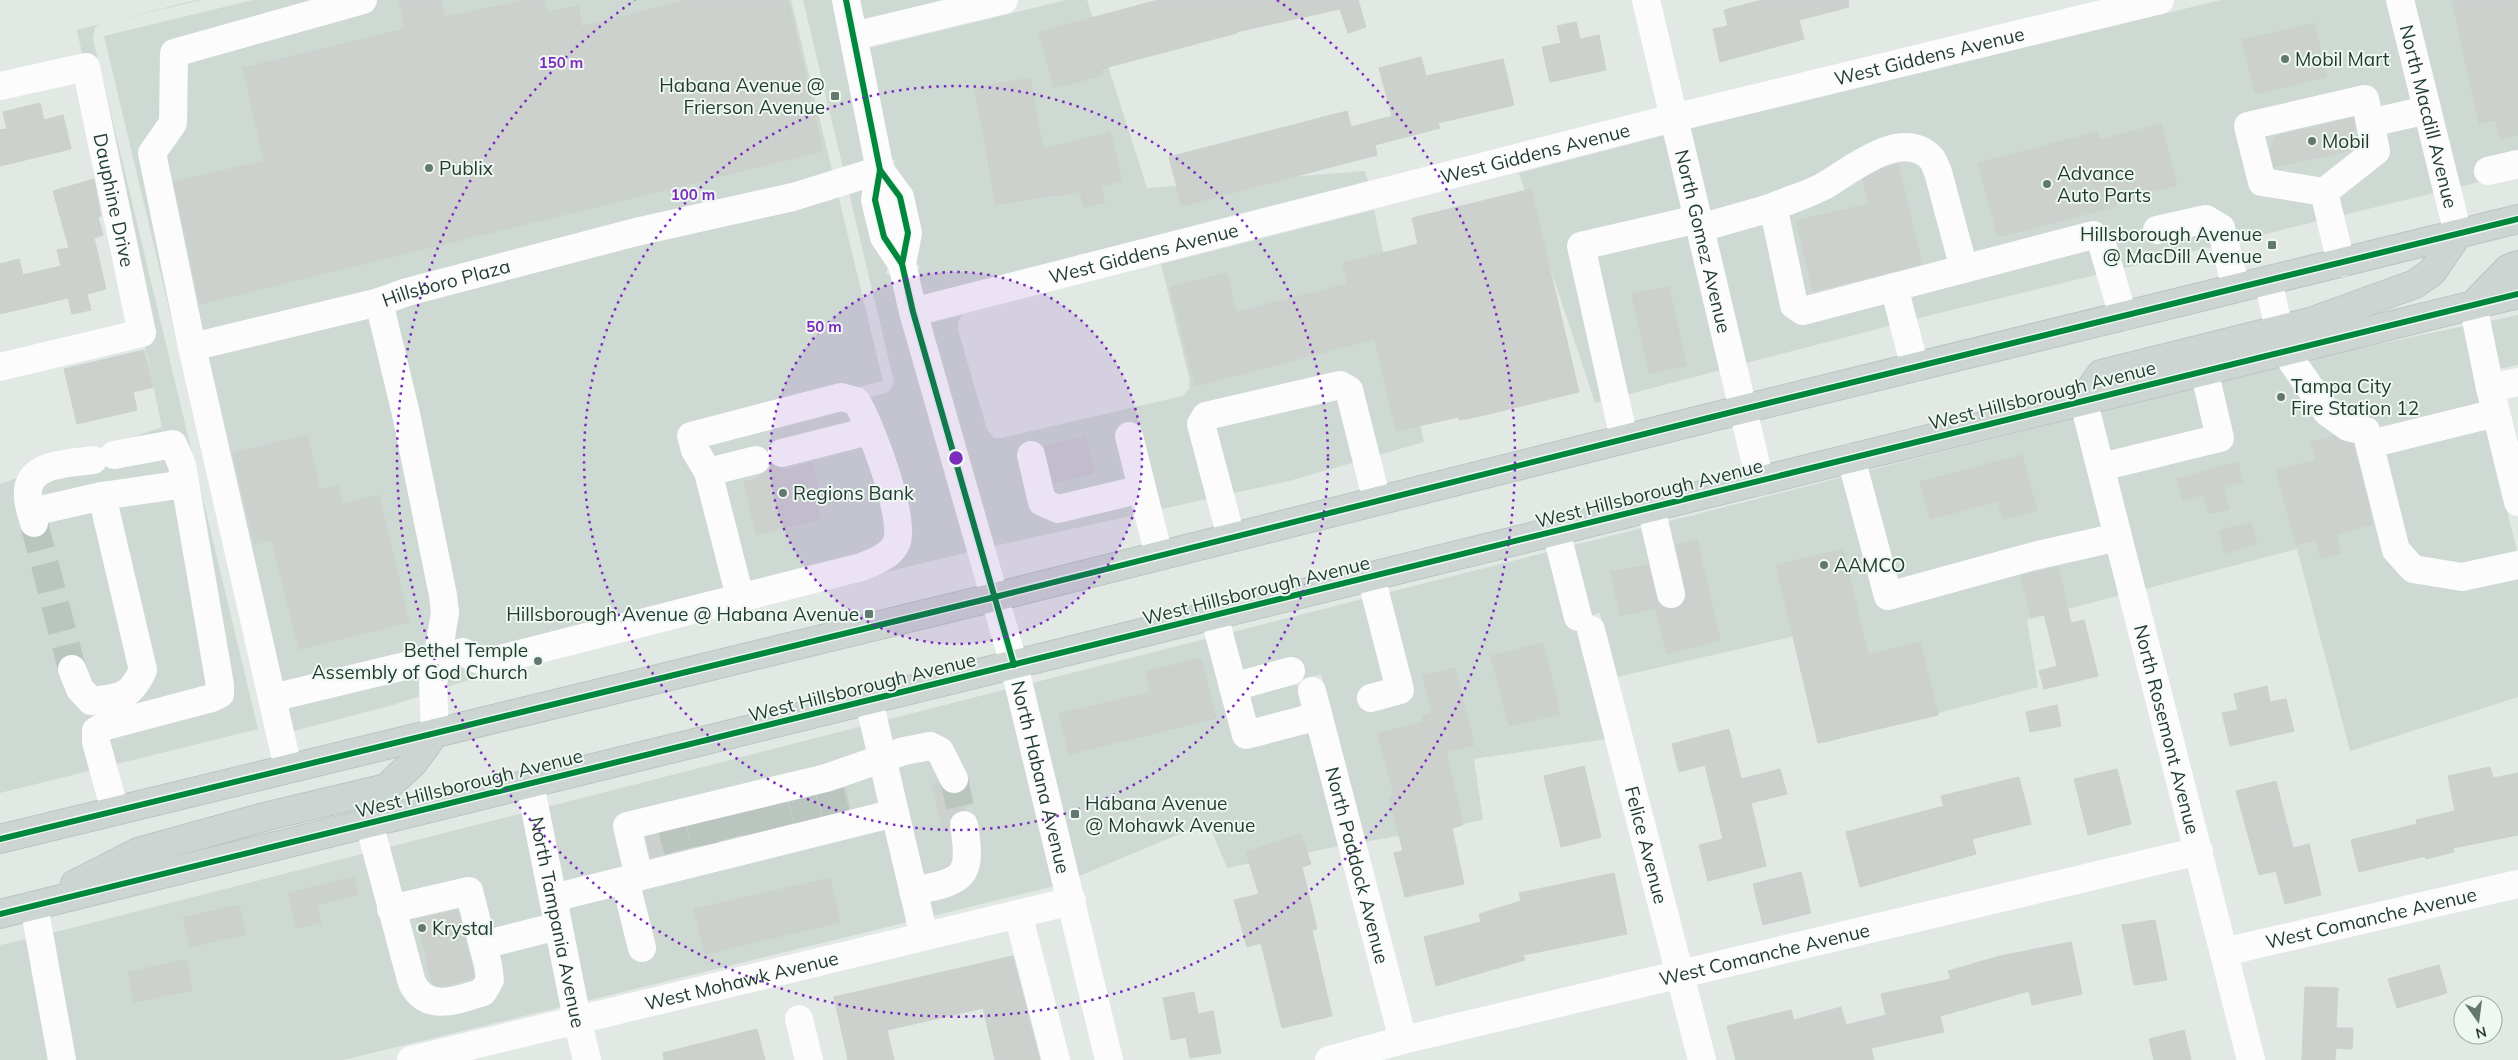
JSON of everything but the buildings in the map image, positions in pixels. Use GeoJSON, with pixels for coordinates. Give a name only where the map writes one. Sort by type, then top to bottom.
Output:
{"type":"FeatureCollection","features":[{"type":"Feature","properties":{"kind":"main road"},"geometry":{"type":"LineString","coordinates":[[0,839],[995,597],[1744,409],[2518,219]]}},
{"type":"Feature","properties":{"kind":"main road"},"geometry":{"type":"LineString","coordinates":[[2083,399],[2101,374],[2282,340],[2310,322],[2415,284],[2432,272],[2458,234]]}},
{"type":"Feature","properties":{"kind":"main road"},"geometry":{"type":"LineString","coordinates":[[2473,305],[2508,269],[2518,265]]}},
{"type":"Feature","properties":{"kind":"main road","name":"West Hillsborough Avenue"},"geometry":{"type":"LineString","coordinates":[[0,914],[2204,370],[2282,340],[2473,305],[2518,294]]}},
{"type":"Feature","properties":{"kind":"main road"},"geometry":{"type":"LineString","coordinates":[[34,906],[138,852],[268,816],[386,788],[413,763],[435,733]]}},
{"type":"Feature","properties":{"kind":"street"},"geometry":{"type":"LineString","coordinates":[[288,768],[192,347],[152,154],[174,123],[174,53],[363,0]]}},
{"type":"Feature","properties":{"kind":"street","name":"North Habana Avenue"},"geometry":{"type":"LineString","coordinates":[[846,0],[880,170],[900,197],[908,233],[902,264],[1014,665],[1109,1060]]}},
{"type":"Feature","properties":{"kind":"street"},"geometry":{"type":"LineString","coordinates":[[854,36],[1004,0]]}},
{"type":"Feature","properties":{"kind":"street","name":"North Gomez Avenue"},"geometry":{"type":"LineString","coordinates":[[1646,0],[1760,481]]}},
{"type":"Feature","properties":{"kind":"street","name":"West Giddens Avenue"},"geometry":{"type":"LineString","coordinates":[[914,312],[1674,118],[2160,0]]}},
{"type":"Feature","properties":{"kind":"street","name":"North Macdill Avenue"},"geometry":{"type":"LineString","coordinates":[[2400,0],[2458,234]]}},
{"type":"Feature","properties":{"kind":"street","name":"Dauphine Drive"},"geometry":{"type":"LineString","coordinates":[[0,86],[86,67],[142,333],[0,367]]}},
{"type":"Feature","properties":{"kind":"street"},"geometry":{"type":"LineString","coordinates":[[2365,99],[2376,152],[2324,192],[2262,182],[2248,126],[2365,99]]}},
{"type":"Feature","properties":{"kind":"street"},"geometry":{"type":"LineString","coordinates":[[2370,123],[2427,110]]}},
{"type":"Feature","properties":{"kind":"street"},"geometry":{"type":"LineString","coordinates":[[1624,439],[1581,246],[1767,209],[1822,187],[1878,153],[1897,148],[1916,150],[1931,158],[1938,172],[1964,269]]}},
{"type":"Feature","properties":{"kind":"street"},"geometry":{"type":"LineString","coordinates":[[2488,171],[2518,164]]}},
{"type":"Feature","properties":{"kind":"street","name":"Hillsboro Plaza"},"geometry":{"type":"LineString","coordinates":[[435,733],[433,684],[445,613],[440,577],[406,414],[379,302],[407,292],[636,232],[793,197],[880,170]]}},
{"type":"Feature","properties":{"kind":"street"},"geometry":{"type":"LineString","coordinates":[[2324,192],[2341,263]]}},
{"type":"Feature","properties":{"kind":"street"},"geometry":{"type":"LineString","coordinates":[[1767,209],[1775,215],[1794,305],[1803,311],[2093,235],[2102,244],[2123,316]]}},
{"type":"Feature","properties":{"kind":"street"},"geometry":{"type":"LineString","coordinates":[[2157,230],[2206,219],[2221,228],[2236,288]]}},
{"type":"Feature","properties":{"kind":"street"},"geometry":{"type":"LineString","coordinates":[[2268,281],[2282,340],[2327,412],[2348,426],[2366,431],[2396,550],[2413,569],[2462,577],[2518,565]]}},
{"type":"Feature","properties":{"kind":"street"},"geometry":{"type":"LineString","coordinates":[[1894,287],[1915,367]]}},
{"type":"Feature","properties":{"kind":"street"},"geometry":{"type":"LineString","coordinates":[[192,347],[379,302]]}},
{"type":"Feature","properties":{"kind":"street"},"geometry":{"type":"LineString","coordinates":[[2473,305],[2493,400],[2518,502]]}},
{"type":"Feature","properties":{"kind":"street"},"geometry":{"type":"LineString","coordinates":[[2100,467],[2220,438],[2204,370]]}},
{"type":"Feature","properties":{"kind":"street"},"geometry":{"type":"LineString","coordinates":[[2370,444],[2493,400],[2518,382]]}},
{"type":"Feature","properties":{"kind":"street"},"geometry":{"type":"LineString","coordinates":[[1231,538],[1201,424],[1206,416],[1340,385],[1349,390],[1377,501]]}},
{"type":"Feature","properties":{"kind":"street"},"geometry":{"type":"LineString","coordinates":[[272,698],[438,656],[463,652],[477,660],[496,660],[861,567],[888,555],[896,545],[899,536],[897,516],[888,479],[870,431],[860,406],[850,398],[841,397],[691,436],[695,450],[708,472],[740,597]]}},
{"type":"Feature","properties":{"kind":"street","name":"North Rosemont Avenue"},"geometry":{"type":"LineString","coordinates":[[2083,399],[2199,851],[2250,1060]]}},
{"type":"Feature","properties":{"kind":"street"},"geometry":{"type":"LineString","coordinates":[[782,453],[870,431]]}},
{"type":"Feature","properties":{"kind":"street"},"geometry":{"type":"LineString","coordinates":[[1128,436],[1159,556]]}},
{"type":"Feature","properties":{"kind":"street"},"geometry":{"type":"LineString","coordinates":[[115,811],[96,742],[96,731],[102,727],[212,698],[220,694],[186,484],[182,465],[174,444],[104,458],[44,467],[31,479],[28,496],[33,518],[102,496],[186,484]]}},
{"type":"Feature","properties":{"kind":"street"},"geometry":{"type":"LineString","coordinates":[[1031,455],[1042,502],[1058,509],[1142,489]]}},
{"type":"Feature","properties":{"kind":"street"},"geometry":{"type":"LineString","coordinates":[[1851,458],[1888,596],[2034,556],[2118,536]]}},
{"type":"Feature","properties":{"kind":"street"},"geometry":{"type":"LineString","coordinates":[[708,472],[756,460]]}},
{"type":"Feature","properties":{"kind":"street"},"geometry":{"type":"LineString","coordinates":[[72,669],[80,689],[91,701],[118,698],[135,688],[143,670],[102,496]]}},
{"type":"Feature","properties":{"kind":"street"},"geometry":{"type":"LineString","coordinates":[[1651,508],[1671,594]]}},
{"type":"Feature","properties":{"kind":"street","name":"Felice Avenue"},"geometry":{"type":"LineString","coordinates":[[1556,531],[1584,624],[1681,976],[1702,1060]]}},
{"type":"Feature","properties":{"kind":"street"},"geometry":{"type":"LineString","coordinates":[[1371,577],[1400,690],[1371,698]]}},
{"type":"Feature","properties":{"kind":"street"},"geometry":{"type":"LineString","coordinates":[[1214,615],[1246,735],[1307,718]]}},
{"type":"Feature","properties":{"kind":"street"},"geometry":{"type":"LineString","coordinates":[[1233,687],[1291,671]]}},
{"type":"Feature","properties":{"kind":"street","name":"North Paddock Avenue"},"geometry":{"type":"LineString","coordinates":[[1312,691],[1403,1040]]}},
{"type":"Feature","properties":{"kind":"street"},"geometry":{"type":"LineString","coordinates":[[869,700],[924,936]]}},
{"type":"Feature","properties":{"kind":"street"},"geometry":{"type":"LineString","coordinates":[[552,898],[632,879],[675,840],[833,803],[884,758],[904,751],[930,746],[940,751],[954,779]]}},
{"type":"Feature","properties":{"kind":"street","name":"North Tampania Avenue"},"geometry":{"type":"LineString","coordinates":[[530,784],[552,898],[587,1060]]}},
{"type":"Feature","properties":{"kind":"street"},"geometry":{"type":"LineString","coordinates":[[642,948],[632,879],[627,826],[675,840],[833,803],[895,813]]}},
{"type":"Feature","properties":{"kind":"street"},"geometry":{"type":"LineString","coordinates":[[369,823],[391,909],[412,983],[418,995],[432,1003],[483,992],[490,980],[483,945],[468,891],[391,909]]}},
{"type":"Feature","properties":{"kind":"street"},"geometry":{"type":"LineString","coordinates":[[913,891],[948,884],[963,874],[967,862],[968,847],[964,825]]}},
{"type":"Feature","properties":{"kind":"street","name":"West Comanche Avenue"},"geometry":{"type":"LineString","coordinates":[[1329,1060],[1403,1040],[1681,976],[2199,851]]}},
{"type":"Feature","properties":{"kind":"street","name":"West Comanche Avenue"},"geometry":{"type":"LineString","coordinates":[[2224,952],[2518,884]]}},
{"type":"Feature","properties":{"kind":"street","name":"West Mohawk Avenue"},"geometry":{"type":"LineString","coordinates":[[411,1060],[1072,901]]}},
{"type":"Feature","properties":{"kind":"street"},"geometry":{"type":"LineString","coordinates":[[34,906],[62,1060]]}},
{"type":"Feature","properties":{"kind":"street"},"geometry":{"type":"LineString","coordinates":[[1018,914],[1056,1060]]}},
{"type":"Feature","properties":{"kind":"street"},"geometry":{"type":"LineString","coordinates":[[483,945],[558,926]]}},
{"type":"Feature","properties":{"kind":"street"},"geometry":{"type":"LineString","coordinates":[[799,1019],[809,1060]]}},
{"type":"Feature","properties":{"kind":"shaded area"},"geometry":{"type":"Polygon","coordinates":[[[196,0],[201,0],[101,24],[95,28],[93,39],[258,729],[0,793],[0,484],[162,427],[77,30],[196,0]]]}},
{"type":"Feature","properties":{"kind":"shaded area"},"geometry":{"type":"Polygon","coordinates":[[[253,0],[791,0],[883,381],[684,431],[733,613],[484,675],[393,705],[271,737],[104,36],[253,0]]]}},
{"type":"Feature","properties":{"kind":"shaded area"},"geometry":{"type":"Polygon","coordinates":[[[803,0],[833,0],[888,267],[886,274],[891,275],[969,552],[742,607],[698,440],[886,393],[891,389],[894,382],[803,0]]]}},
{"type":"Feature","properties":{"kind":"shaded area"},"geometry":{"type":"Polygon","coordinates":[[[860,0],[943,0],[863,19],[860,0]]]}},
{"type":"Feature","properties":{"kind":"shaded area"},"geometry":{"type":"Polygon","coordinates":[[[1066,0],[1087,0],[1147,188],[1365,171],[1368,181],[922,295],[917,270],[920,268],[916,262],[894,167],[895,160],[891,159],[869,48],[1066,0]]]}},
{"type":"Feature","properties":{"kind":"shaded area"},"geometry":{"type":"Polygon","coordinates":[[[2221,0],[2386,0],[2434,193],[1943,312],[1746,363],[1689,129],[2221,0]]]}},
{"type":"Feature","properties":{"kind":"shaded area"},"geometry":{"type":"Polygon","coordinates":[[[2413,0],[2518,0],[2518,172],[2459,187],[2413,0]]]}},
{"type":"Feature","properties":{"kind":"shaded area"},"geometry":{"type":"Polygon","coordinates":[[[1665,135],[1721,370],[1595,403],[1519,173],[1665,135]]]}},
{"type":"Feature","properties":{"kind":"shaded area"},"geometry":{"type":"Polygon","coordinates":[[[1374,210],[1424,442],[1289,481],[994,546],[930,323],[962,315],[958,322],[958,330],[987,429],[994,438],[1001,438],[1182,396],[1189,389],[1190,381],[1161,264],[1374,210]]]}},
{"type":"Feature","properties":{"kind":"shaded area"},"geometry":{"type":"Polygon","coordinates":[[[2518,315],[2518,365],[2499,369],[2489,321],[2518,315]]]}},
{"type":"Feature","properties":{"kind":"shaded area"},"geometry":{"type":"Polygon","coordinates":[[[2464,326],[2478,394],[2518,555],[2518,697],[2350,751],[2297,549],[2145,589],[2100,412],[2295,362],[2464,326]]]}},
{"type":"Feature","properties":{"kind":"shaded area"},"geometry":{"type":"Polygon","coordinates":[[[2075,418],[2120,595],[2027,620],[2038,687],[1823,743],[1795,636],[1617,677],[1600,613],[1576,619],[1607,739],[1474,759],[1483,820],[1365,842],[1321,674],[1296,681],[1340,846],[1227,868],[1208,822],[1079,876],[1032,683],[2075,418]]]}},
{"type":"Feature","properties":{"kind":"shaded area"},"geometry":{"type":"Polygon","coordinates":[[[1007,689],[1055,886],[586,1001],[547,807],[1007,689]]]}},
{"type":"Feature","properties":{"kind":"shaded area"},"geometry":{"type":"Polygon","coordinates":[[[523,813],[561,1007],[343,1060],[75,1060],[52,933],[523,813]]]}},
{"type":"Feature","properties":{"kind":"shaded area"},"geometry":{"type":"Polygon","coordinates":[[[27,939],[49,1060],[0,1060],[0,945],[27,939]]]}},
{"type":"Feature","properties":{"kind":"tunnel"},"geometry":{"type":"LineString","coordinates":[[34,523],[72,669]]}},
{"type":"Feature","properties":{"kind":"tunnel"},"geometry":{"type":"LineString","coordinates":[[954,779],[964,825]]}},
{"type":"Feature","properties":{"kind":"tunnel"},"geometry":{"type":"LineString","coordinates":[[830,791],[836,814]]}},
{"type":"Feature","properties":{"kind":"tunnel"},"geometry":{"type":"LineString","coordinates":[[802,798],[808,821]]}},
{"type":"Feature","properties":{"kind":"tunnel"},"geometry":{"type":"LineString","coordinates":[[774,804],[780,827]]}},
{"type":"Feature","properties":{"kind":"tunnel"},"geometry":{"type":"LineString","coordinates":[[751,810],[756,833]]}},
{"type":"Feature","properties":{"kind":"tunnel"},"geometry":{"type":"LineString","coordinates":[[726,815],[732,838]]}},
{"type":"Feature","properties":{"kind":"tunnel"},"geometry":{"type":"LineString","coordinates":[[700,821],[705,845]]}},
{"type":"Feature","properties":{"kind":"tunnel"},"geometry":{"type":"LineString","coordinates":[[672,828],[678,851]]}},
{"type":"Feature","properties":{"kind":"cycle path"},"geometry":{"type":"LineString","coordinates":[[846,0],[880,170],[875,200],[884,237],[902,264],[913,312],[1014,665]]}},
{"type":"Feature","properties":{"kind":"cycle path"},"geometry":{"type":"LineString","coordinates":[[880,170],[900,197],[908,233],[902,264]]}},
{"type":"Feature","properties":{"kind":"cycle path"},"geometry":{"type":"LineString","coordinates":[[0,839],[995,597],[1744,409],[2518,219]]}},
{"type":"Feature","properties":{"kind":"cycle path"},"geometry":{"type":"LineString","coordinates":[[0,914],[2518,294]]}},
{"type":"Feature","properties":{"kind":"place","name":"Mobil Mart"},"geometry":{"type":"Point","coordinates":[2285,59]}},
{"type":"Feature","properties":{"kind":"place","name":"Habana Avenue @ Frierson Avenue"},"geometry":{"type":"Point","coordinates":[835,96]}},
{"type":"Feature","properties":{"kind":"place","name":"Mobil"},"geometry":{"type":"Point","coordinates":[2312,141]}},
{"type":"Feature","properties":{"kind":"place","name":"Publix"},"geometry":{"type":"Point","coordinates":[429,168]}},
{"type":"Feature","properties":{"kind":"place","name":"Advance Auto Parts"},"geometry":{"type":"Point","coordinates":[2047,184]}},
{"type":"Feature","properties":{"kind":"place","name":"Hillsborough Avenue @ MacDill Avenue"},"geometry":{"type":"Point","coordinates":[2272,245]}},
{"type":"Feature","properties":{"kind":"place","name":"Tampa City Fire Station 12"},"geometry":{"type":"Point","coordinates":[2281,397]}},
{"type":"Feature","properties":{"kind":"place","name":"Regions Bank"},"geometry":{"type":"Point","coordinates":[783,493]}},
{"type":"Feature","properties":{"kind":"place","name":"AAMCO"},"geometry":{"type":"Point","coordinates":[1824,565]}},
{"type":"Feature","properties":{"kind":"place","name":"Hillsborough Avenue @ Habana Avenue"},"geometry":{"type":"Point","coordinates":[869,614]}},
{"type":"Feature","properties":{"kind":"place","name":"Bethel Temple Assembly of God Church"},"geometry":{"type":"Point","coordinates":[538,661]}},
{"type":"Feature","properties":{"kind":"place","name":"Habana Avenue @ Mohawk Avenue"},"geometry":{"type":"Point","coordinates":[1075,814]}},
{"type":"Feature","properties":{"kind":"place","name":"Krystal"},"geometry":{"type":"Point","coordinates":[422,928]}}]}
